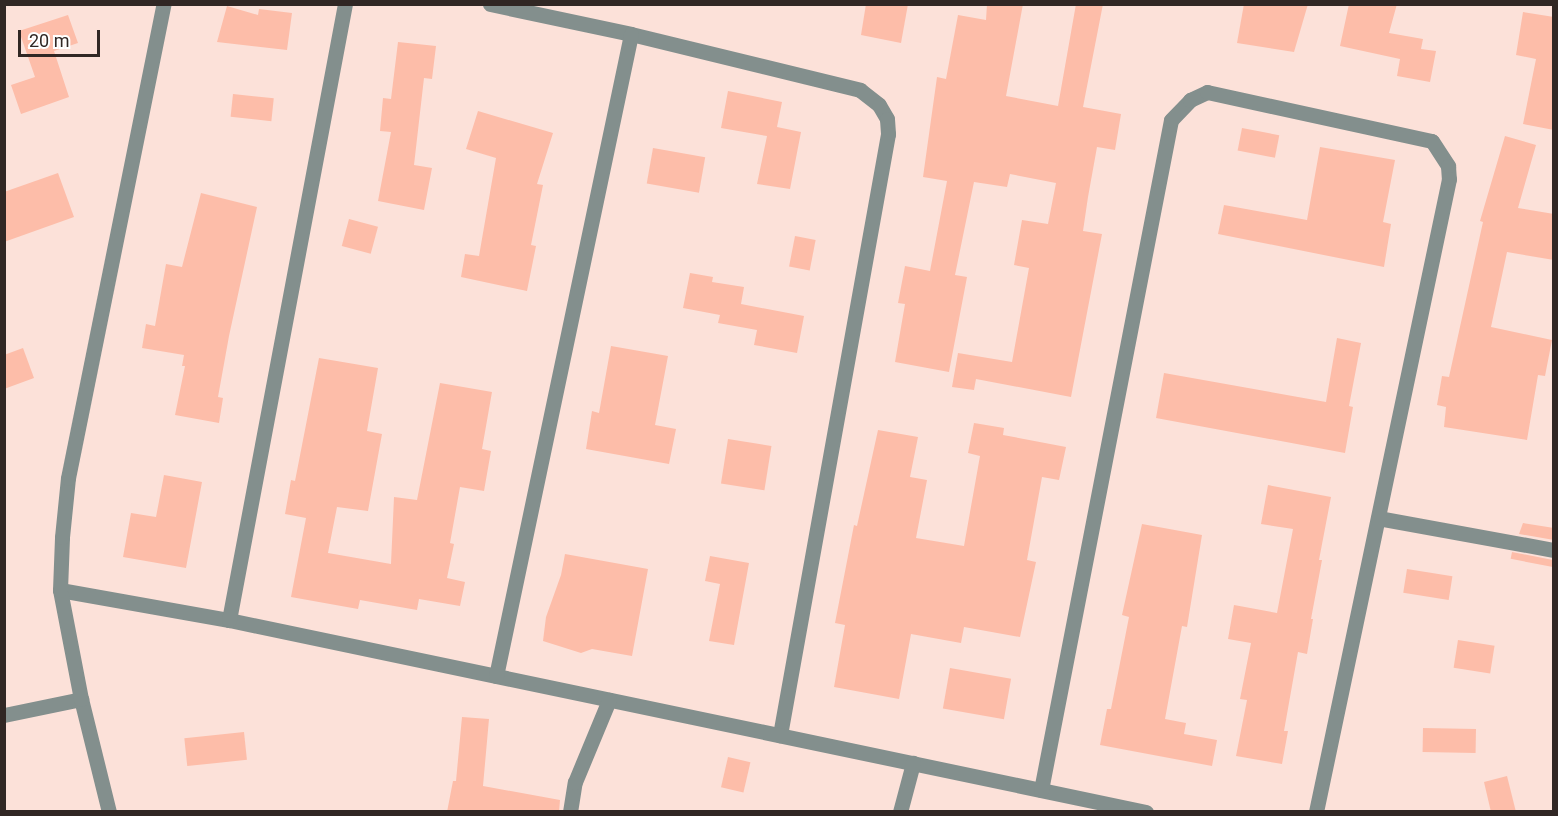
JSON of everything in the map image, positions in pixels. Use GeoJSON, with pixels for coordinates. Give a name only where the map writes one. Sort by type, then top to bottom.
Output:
{"type":"FeatureCollection","features":[{"type":"Feature","properties":{"kind":"street"},"geometry":{"type":"LineString","coordinates":[[109,812],[81,699],[60,590],[68,478],[164,4]]}},
{"type":"Feature","properties":{"kind":"street"},"geometry":{"type":"LineString","coordinates":[[229,621],[345,4]]}},
{"type":"Feature","properties":{"kind":"street"},"geometry":{"type":"LineString","coordinates":[[490,4],[631,33],[860,90],[879,105],[887,119],[888,134],[780,735]]}},
{"type":"Feature","properties":{"kind":"street"},"geometry":{"type":"LineString","coordinates":[[496,676],[631,33]]}},
{"type":"Feature","properties":{"kind":"street"},"geometry":{"type":"LineString","coordinates":[[1041,790],[1171,120],[1190,100],[1207,92],[1432,141],[1448,166],[1449,179],[1316,812]]}},
{"type":"Feature","properties":{"kind":"street"},"geometry":{"type":"LineString","coordinates":[[1378,518],[1554,550]]}},
{"type":"Feature","properties":{"kind":"street"},"geometry":{"type":"LineString","coordinates":[[60,590],[229,621],[1146,812]]}},
{"type":"Feature","properties":{"kind":"street"},"geometry":{"type":"LineString","coordinates":[[4,715],[81,699]]}},
{"type":"Feature","properties":{"kind":"street"},"geometry":{"type":"LineString","coordinates":[[570,812],[575,782],[609,700]]}},
{"type":"Feature","properties":{"kind":"street"},"geometry":{"type":"LineString","coordinates":[[900,812],[913,763]]}},
{"type":"Feature","properties":{"kind":"building"},"geometry":{"type":"Polygon","coordinates":[[[866,4],[908,4],[901,43],[861,35],[866,4]]]}},
{"type":"Feature","properties":{"kind":"building"},"geometry":{"type":"Polygon","coordinates":[[[987,4],[1023,4],[1006,96],[1058,106],[1076,4],[1103,4],[1083,107],[1121,114],[1115,150],[1097,147],[1088,197],[1083,231],[1102,234],[1071,397],[976,379],[974,390],[952,387],[958,353],[1012,362],[1029,268],[1014,265],[1022,220],[1048,224],[1056,183],[1010,174],[1007,187],[974,182],[955,275],[967,277],[949,372],[895,362],[905,304],[898,303],[905,266],[930,271],[947,181],[923,177],[937,77],[946,79],[958,15],[986,20],[987,4]]]}},
{"type":"Feature","properties":{"kind":"building"},"geometry":{"type":"Polygon","coordinates":[[[1244,4],[1308,4],[1294,52],[1237,43],[1244,4]]]}},
{"type":"Feature","properties":{"kind":"building"},"geometry":{"type":"Polygon","coordinates":[[[1349,4],[1397,4],[1389,33],[1423,39],[1421,49],[1436,51],[1430,82],[1397,76],[1400,59],[1340,46],[1349,4]]]}},
{"type":"Feature","properties":{"kind":"building"},"geometry":{"type":"Polygon","coordinates":[[[227,6],[258,15],[259,9],[292,13],[287,50],[217,42],[227,6]]]}},
{"type":"Feature","properties":{"kind":"building"},"geometry":{"type":"Polygon","coordinates":[[[1523,12],[1554,17],[1554,130],[1523,124],[1536,59],[1516,55],[1523,12]]]}},
{"type":"Feature","properties":{"kind":"building"},"geometry":{"type":"Polygon","coordinates":[[[68,15],[78,43],[54,51],[69,97],[21,114],[11,85],[35,77],[19,31],[68,15]]]}},
{"type":"Feature","properties":{"kind":"building"},"geometry":{"type":"Polygon","coordinates":[[[398,42],[436,46],[432,79],[424,78],[414,165],[432,168],[424,210],[378,201],[391,132],[380,131],[383,98],[391,99],[398,42]]]}},
{"type":"Feature","properties":{"kind":"building"},"geometry":{"type":"Polygon","coordinates":[[[728,91],[782,102],[777,127],[801,132],[790,189],[757,184],[767,136],[721,128],[728,91]]]}},
{"type":"Feature","properties":{"kind":"building"},"geometry":{"type":"Polygon","coordinates":[[[233,94],[274,98],[271,121],[231,117],[233,94]]]}},
{"type":"Feature","properties":{"kind":"building"},"geometry":{"type":"Polygon","coordinates":[[[478,111],[553,133],[537,184],[543,185],[531,245],[536,246],[527,291],[461,277],[465,254],[479,256],[496,158],[466,149],[478,111]]]}},
{"type":"Feature","properties":{"kind":"building"},"geometry":{"type":"Polygon","coordinates":[[[1242,128],[1279,135],[1275,158],[1238,151],[1242,128]]]}},
{"type":"Feature","properties":{"kind":"building"},"geometry":{"type":"Polygon","coordinates":[[[1505,136],[1536,145],[1518,208],[1554,214],[1554,260],[1507,252],[1491,327],[1552,340],[1545,376],[1538,375],[1527,440],[1444,427],[1446,407],[1437,405],[1442,376],[1449,377],[1483,222],[1480,221],[1505,136]]]}},
{"type":"Feature","properties":{"kind":"building"},"geometry":{"type":"Polygon","coordinates":[[[1320,147],[1395,160],[1383,222],[1391,224],[1384,267],[1218,234],[1224,205],[1307,220],[1320,147]]]}},
{"type":"Feature","properties":{"kind":"building"},"geometry":{"type":"Polygon","coordinates":[[[653,148],[705,157],[699,193],[647,183],[653,148]]]}},
{"type":"Feature","properties":{"kind":"building"},"geometry":{"type":"Polygon","coordinates":[[[58,173],[74,217],[4,242],[4,192],[58,173]]]}},
{"type":"Feature","properties":{"kind":"building"},"geometry":{"type":"Polygon","coordinates":[[[201,193],[257,207],[218,397],[223,398],[219,423],[175,415],[185,366],[182,366],[184,355],[142,348],[146,324],[155,326],[166,264],[182,267],[201,193]]]}},
{"type":"Feature","properties":{"kind":"building"},"geometry":{"type":"Polygon","coordinates":[[[349,219],[378,227],[371,254],[342,246],[349,219]]]}},
{"type":"Feature","properties":{"kind":"building"},"geometry":{"type":"Polygon","coordinates":[[[795,236],[816,240],[810,270],[789,266],[795,236]]]}},
{"type":"Feature","properties":{"kind":"building"},"geometry":{"type":"Polygon","coordinates":[[[690,273],[713,277],[712,282],[744,287],[741,304],[804,316],[797,353],[754,345],[757,330],[718,323],[720,315],[683,308],[690,273]]]}},
{"type":"Feature","properties":{"kind":"building"},"geometry":{"type":"Polygon","coordinates":[[[1337,338],[1361,343],[1349,406],[1353,407],[1345,453],[1156,418],[1164,373],[1326,402],[1337,338]]]}},
{"type":"Feature","properties":{"kind":"building"},"geometry":{"type":"Polygon","coordinates":[[[611,346],[668,356],[655,425],[676,429],[669,464],[586,449],[592,411],[599,413],[611,346]]]}},
{"type":"Feature","properties":{"kind":"building"},"geometry":{"type":"Polygon","coordinates":[[[23,348],[34,378],[4,389],[4,355],[23,348]]]}},
{"type":"Feature","properties":{"kind":"building"},"geometry":{"type":"Polygon","coordinates":[[[319,358],[378,368],[367,431],[382,434],[368,511],[337,507],[328,553],[391,564],[394,497],[417,500],[440,383],[492,392],[482,449],[491,451],[484,491],[460,487],[450,543],[454,544],[447,578],[465,582],[460,606],[419,599],[417,610],[360,600],[358,609],[291,597],[306,518],[285,514],[291,480],[295,481],[319,358]]]}},
{"type":"Feature","properties":{"kind":"building"},"geometry":{"type":"Polygon","coordinates":[[[974,423],[1004,428],[1003,435],[1066,447],[1059,480],[1042,477],[1027,560],[1036,562],[1020,637],[964,627],[961,643],[911,634],[899,699],[834,687],[845,625],[835,623],[854,525],[857,526],[878,430],[918,437],[910,477],[927,480],[916,538],[964,546],[980,456],[968,453],[974,423]]]}},
{"type":"Feature","properties":{"kind":"building"},"geometry":{"type":"Polygon","coordinates":[[[728,439],[771,446],[764,490],[721,483],[728,439]]]}},
{"type":"Feature","properties":{"kind":"building"},"geometry":{"type":"Polygon","coordinates":[[[164,475],[202,482],[186,568],[123,557],[131,513],[156,517],[164,475]]]}},
{"type":"Feature","properties":{"kind":"building"},"geometry":{"type":"Polygon","coordinates":[[[1268,485],[1331,497],[1319,560],[1322,560],[1307,654],[1298,652],[1284,731],[1288,731],[1282,764],[1236,756],[1247,700],[1240,699],[1251,643],[1228,639],[1234,605],[1277,613],[1293,529],[1261,524],[1268,485]]]}},
{"type":"Feature","properties":{"kind":"building"},"geometry":{"type":"Polygon","coordinates":[[[1523,523],[1554,528],[1554,540],[1519,534],[1523,523]]]}},
{"type":"Feature","properties":{"kind":"building"},"geometry":{"type":"Polygon","coordinates":[[[1142,524],[1202,535],[1187,627],[1182,626],[1165,719],[1186,723],[1184,734],[1217,740],[1212,766],[1100,745],[1107,709],[1111,709],[1129,617],[1122,615],[1142,524]]]}},
{"type":"Feature","properties":{"kind":"building"},"geometry":{"type":"Polygon","coordinates":[[[1512,552],[1554,560],[1553,567],[1511,559],[1512,552]]]}},
{"type":"Feature","properties":{"kind":"building"},"geometry":{"type":"Polygon","coordinates":[[[565,554],[648,569],[632,656],[592,649],[581,653],[543,641],[546,617],[561,575],[565,554]]]}},
{"type":"Feature","properties":{"kind":"building"},"geometry":{"type":"Polygon","coordinates":[[[710,556],[749,563],[734,645],[709,641],[720,584],[705,581],[710,556]]]}},
{"type":"Feature","properties":{"kind":"building"},"geometry":{"type":"Polygon","coordinates":[[[1407,569],[1452,576],[1449,600],[1403,593],[1407,569]]]}},
{"type":"Feature","properties":{"kind":"building"},"geometry":{"type":"Polygon","coordinates":[[[1458,640],[1495,646],[1490,673],[1454,668],[1458,640]]]}},
{"type":"Feature","properties":{"kind":"building"},"geometry":{"type":"Polygon","coordinates":[[[950,668],[1011,679],[1004,719],[943,708],[950,668]]]}},
{"type":"Feature","properties":{"kind":"building"},"geometry":{"type":"Polygon","coordinates":[[[462,717],[489,719],[483,786],[560,800],[559,812],[447,812],[453,781],[456,781],[462,717]]]}},
{"type":"Feature","properties":{"kind":"building"},"geometry":{"type":"Polygon","coordinates":[[[1423,728],[1476,729],[1476,753],[1423,752],[1423,728]]]}},
{"type":"Feature","properties":{"kind":"building"},"geometry":{"type":"Polygon","coordinates":[[[244,732],[247,760],[187,766],[184,738],[244,732]]]}},
{"type":"Feature","properties":{"kind":"building"},"geometry":{"type":"Polygon","coordinates":[[[728,757],[750,762],[743,792],[721,787],[728,757]]]}},
{"type":"Feature","properties":{"kind":"building"},"geometry":{"type":"Polygon","coordinates":[[[1507,776],[1516,812],[1491,812],[1484,782],[1507,776]]]}}]}
